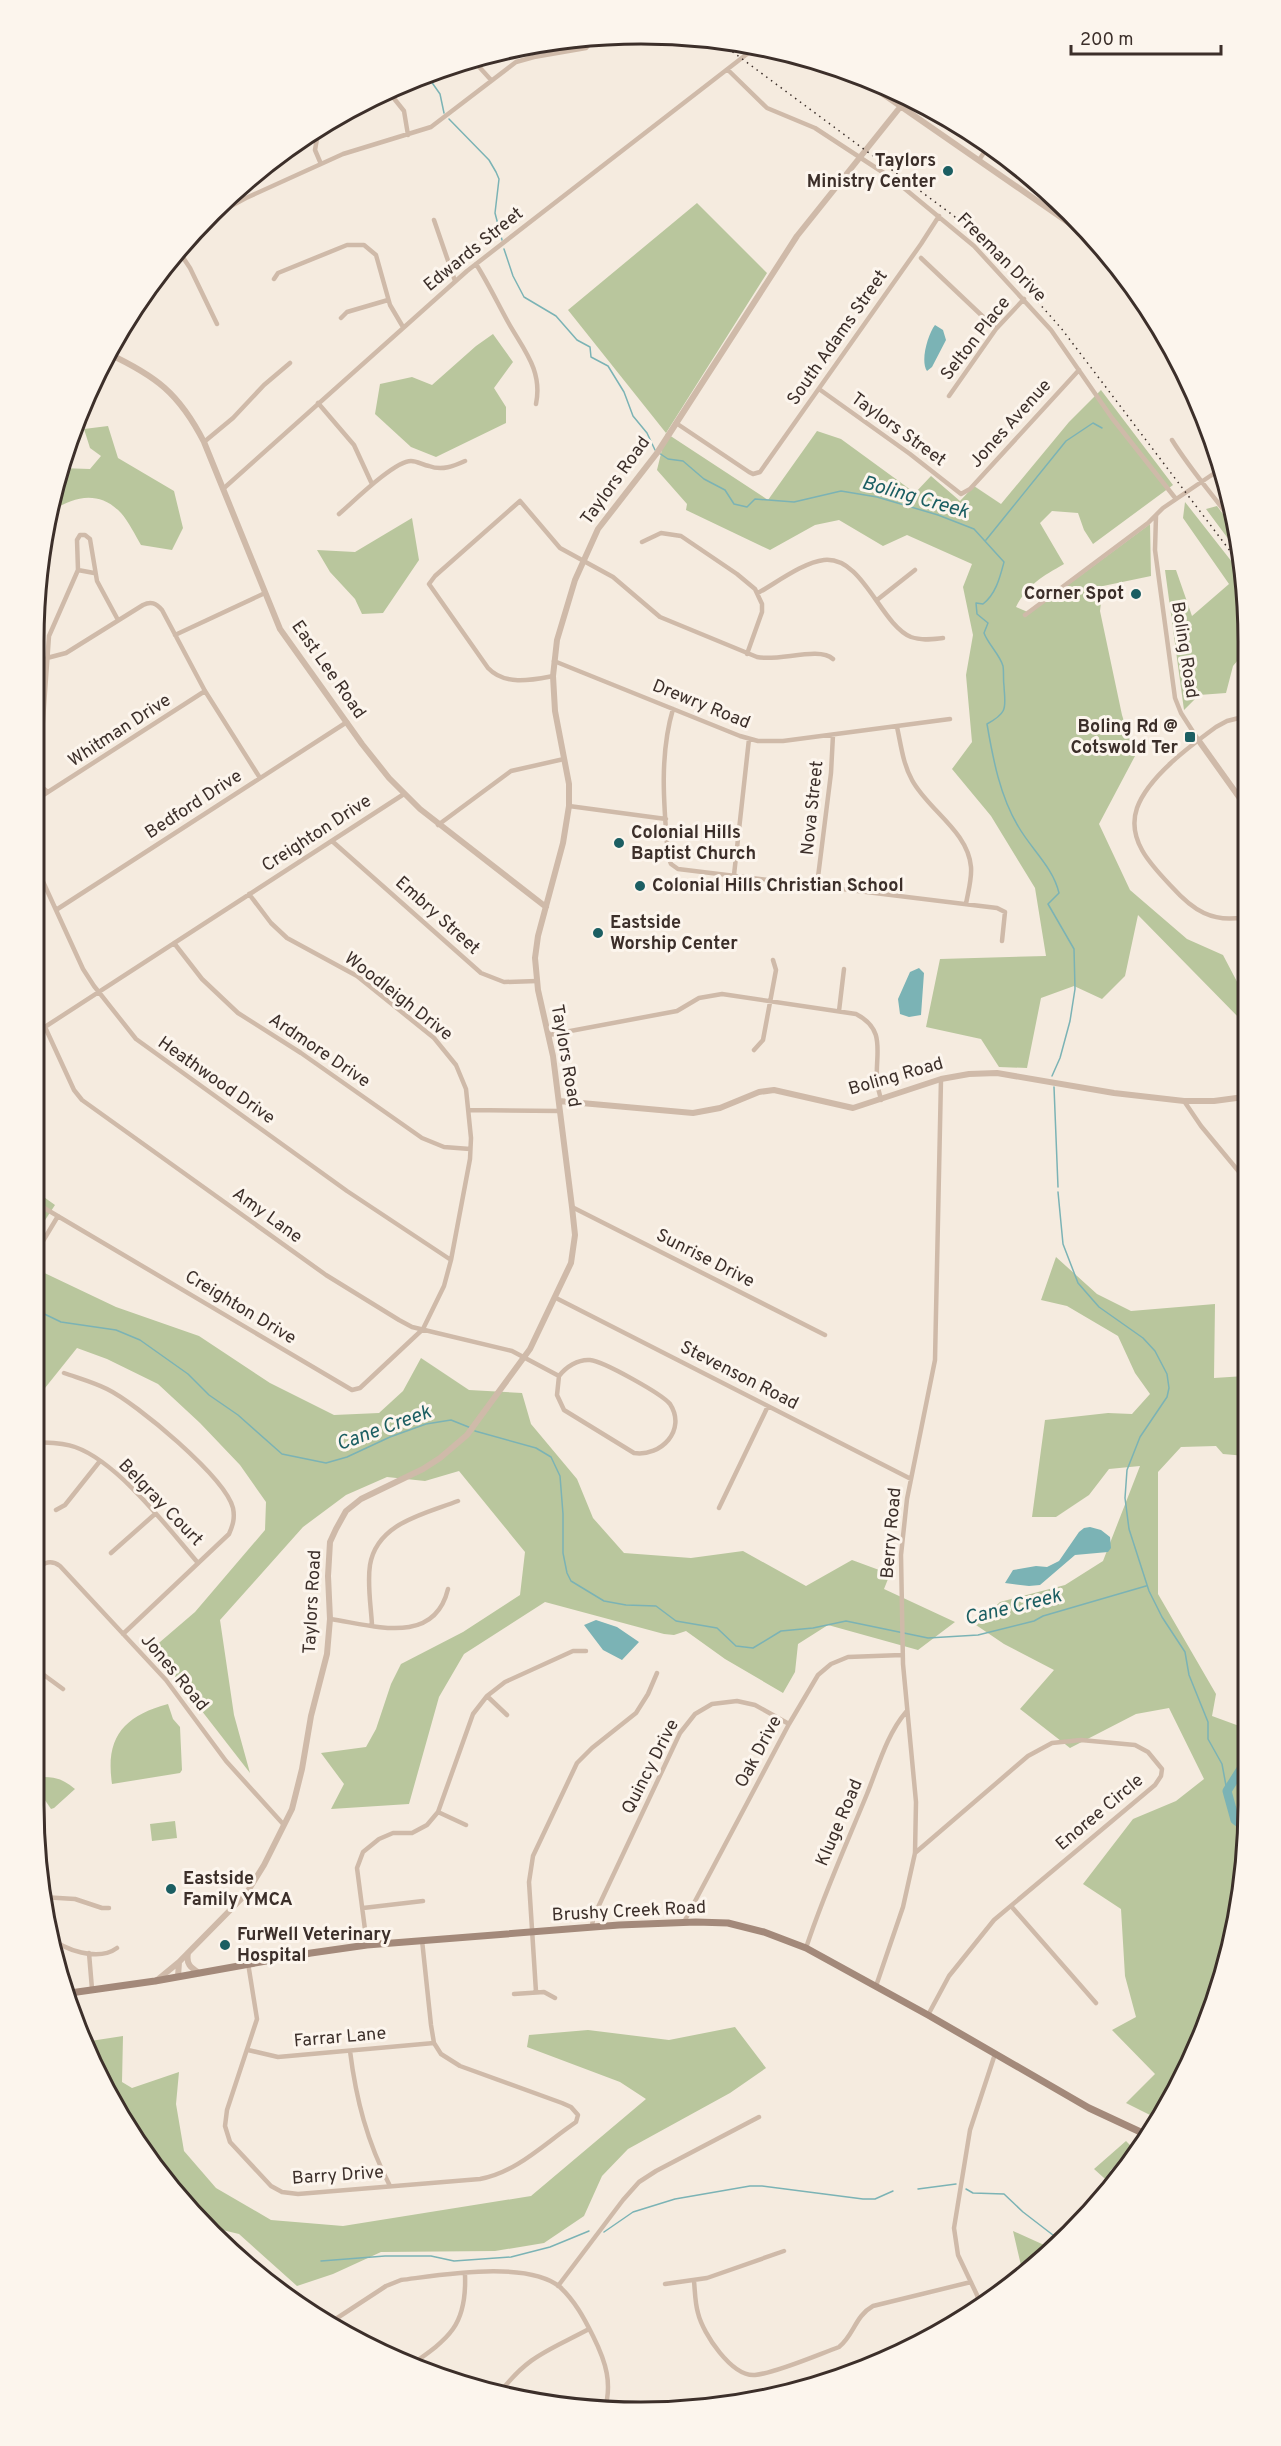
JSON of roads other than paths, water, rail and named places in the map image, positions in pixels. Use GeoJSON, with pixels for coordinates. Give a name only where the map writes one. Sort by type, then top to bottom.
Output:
{"type":"FeatureCollection","features":[{"type":"Feature","properties":{"kind":"main road","name":"Brushy Creek Road"},"geometry":{"type":"LineString","coordinates":[[74,1992],[155,1981],[367,1945],[684,1922],[740,1925],[806,1948],[928,2014],[1089,2108],[1140,2132]]}},
{"type":"Feature","properties":{"kind":"street"},"geometry":{"type":"LineString","coordinates":[[234,204],[363,147],[408,135],[436,124],[491,80],[524,59],[587,46]]}},
{"type":"Feature","properties":{"kind":"street","name":"Edwards Street"},"geometry":{"type":"LineString","coordinates":[[223,489],[454,281],[748,54]]}},
{"type":"Feature","properties":{"kind":"street"},"geometry":{"type":"LineString","coordinates":[[479,66],[491,80]]}},
{"type":"Feature","properties":{"kind":"street","name":"Freeman Drive"},"geometry":{"type":"LineString","coordinates":[[728,70],[767,108],[815,128],[892,179],[974,246],[1051,330],[1112,418],[1176,499]]}},
{"type":"Feature","properties":{"kind":"street"},"geometry":{"type":"LineString","coordinates":[[393,97],[404,111],[408,135]]}},
{"type":"Feature","properties":{"kind":"street"},"geometry":{"type":"LineString","coordinates":[[889,98],[1065,220]]}},
{"type":"Feature","properties":{"kind":"street","name":"Taylors Road"},"geometry":{"type":"LineString","coordinates":[[155,1981],[189,1953],[246,1894],[284,1825],[298,1789],[311,1716],[327,1654],[330,1619],[328,1576],[330,1542],[346,1512],[372,1492],[423,1469],[467,1435],[535,1340],[556,1298],[573,1254],[575,1235],[572,1207],[549,1035],[537,981],[536,950],[563,843],[569,806],[569,784],[555,711],[554,661],[563,617],[582,562],[598,529],[657,453],[797,236],[901,106]]}},
{"type":"Feature","properties":{"kind":"street"},"geometry":{"type":"LineString","coordinates":[[317,139],[315,150],[321,164]]}},
{"type":"Feature","properties":{"kind":"street"},"geometry":{"type":"LineString","coordinates":[[979,160],[984,153]]}},
{"type":"Feature","properties":{"kind":"street","name":"South Adams Street"},"geometry":{"type":"LineString","coordinates":[[676,423],[749,472],[758,474],[939,216]]}},
{"type":"Feature","properties":{"kind":"street"},"geometry":{"type":"LineString","coordinates":[[434,219],[454,281]]}},
{"type":"Feature","properties":{"kind":"street"},"geometry":{"type":"LineString","coordinates":[[274,279],[278,273],[347,245],[364,245],[376,255],[380,263],[393,314],[404,327]]}},
{"type":"Feature","properties":{"kind":"street"},"geometry":{"type":"LineString","coordinates":[[183,258],[217,324]]}},
{"type":"Feature","properties":{"kind":"street"},"geometry":{"type":"LineString","coordinates":[[921,258],[996,329]]}},
{"type":"Feature","properties":{"kind":"street"},"geometry":{"type":"LineString","coordinates":[[476,264],[513,332],[531,358],[538,384],[536,404]]}},
{"type":"Feature","properties":{"kind":"street","name":"Selton Place"},"geometry":{"type":"LineString","coordinates":[[949,396],[996,329],[1024,299]]}},
{"type":"Feature","properties":{"kind":"street"},"geometry":{"type":"LineString","coordinates":[[341,318],[347,312],[388,300]]}},
{"type":"Feature","properties":{"kind":"street","name":"East Lee Road"},"geometry":{"type":"LineString","coordinates":[[115,357],[147,373],[164,386],[183,407],[204,442],[284,636],[376,762],[404,794],[438,825],[546,907]]}},
{"type":"Feature","properties":{"kind":"street"},"geometry":{"type":"LineString","coordinates":[[204,442],[233,418],[264,385],[290,363]]}},
{"type":"Feature","properties":{"kind":"street","name":"Jones Avenue"},"geometry":{"type":"LineString","coordinates":[[961,494],[970,489],[1079,370]]}},
{"type":"Feature","properties":{"kind":"street","name":"Taylors Street"},"geometry":{"type":"LineString","coordinates":[[819,389],[910,454],[961,494]]}},
{"type":"Feature","properties":{"kind":"street"},"geometry":{"type":"LineString","coordinates":[[318,403],[354,445],[372,484]]}},
{"type":"Feature","properties":{"kind":"street"},"geometry":{"type":"LineString","coordinates":[[1172,440],[1222,508]]}},
{"type":"Feature","properties":{"kind":"street"},"geometry":{"type":"LineString","coordinates":[[339,514],[372,484],[407,462],[412,461],[433,468],[451,468],[465,461]]}},
{"type":"Feature","properties":{"kind":"street"},"geometry":{"type":"LineString","coordinates":[[1025,615],[1156,516],[1163,508],[1213,474]]}},
{"type":"Feature","properties":{"kind":"street"},"geometry":{"type":"LineString","coordinates":[[553,676],[519,681],[495,675],[429,584],[435,576],[520,501],[560,548],[613,577],[660,617],[747,654],[767,659],[822,653],[833,659]]}},
{"type":"Feature","properties":{"kind":"street","name":"Boling Road"},"geometry":{"type":"LineString","coordinates":[[1156,516],[1155,549],[1175,698],[1198,741],[1238,796]]}},
{"type":"Feature","properties":{"kind":"street"},"geometry":{"type":"LineString","coordinates":[[642,542],[661,533],[681,536],[737,574],[758,593],[762,604],[762,616],[747,654]]}},
{"type":"Feature","properties":{"kind":"street"},"geometry":{"type":"LineString","coordinates":[[44,704],[50,636],[78,570],[77,540],[83,534],[91,541],[94,573],[118,620]]}},
{"type":"Feature","properties":{"kind":"street"},"geometry":{"type":"LineString","coordinates":[[758,593],[810,564],[829,560],[847,567],[908,635],[928,640],[943,638]]}},
{"type":"Feature","properties":{"kind":"street"},"geometry":{"type":"LineString","coordinates":[[78,570],[94,573]]}},
{"type":"Feature","properties":{"kind":"street"},"geometry":{"type":"LineString","coordinates":[[877,600],[915,570]]}},
{"type":"Feature","properties":{"kind":"street"},"geometry":{"type":"LineString","coordinates":[[175,635],[265,593]]}},
{"type":"Feature","properties":{"kind":"street"},"geometry":{"type":"LineString","coordinates":[[47,658],[66,653],[143,605],[153,603],[162,610],[205,691],[260,778]]}},
{"type":"Feature","properties":{"kind":"street","name":"Drewry Road"},"geometry":{"type":"LineString","coordinates":[[554,661],[749,739],[783,741],[950,719]]}},
{"type":"Feature","properties":{"kind":"street","name":"Whitman Drive"},"geometry":{"type":"LineString","coordinates":[[44,795],[205,691]]}},
{"type":"Feature","properties":{"kind":"street"},"geometry":{"type":"LineString","coordinates":[[673,709],[664,750],[668,856],[673,866],[678,869],[966,904],[1004,911],[1002,941]]}},
{"type":"Feature","properties":{"kind":"street"},"geometry":{"type":"LineString","coordinates":[[1238,719],[1222,724],[1198,741],[1157,778],[1147,789],[1135,814],[1135,833],[1140,848],[1149,862],[1188,903],[1214,917],[1229,919],[1238,917]]}},
{"type":"Feature","properties":{"kind":"street","name":"Bedford Drive"},"geometry":{"type":"LineString","coordinates":[[56,910],[347,722]]}},
{"type":"Feature","properties":{"kind":"street"},"geometry":{"type":"LineString","coordinates":[[897,727],[904,762],[912,780],[954,831],[968,852],[971,870],[966,904]]}},
{"type":"Feature","properties":{"kind":"street","name":"Nova Street"},"geometry":{"type":"LineString","coordinates":[[817,885],[831,773],[833,735]]}},
{"type":"Feature","properties":{"kind":"street"},"geometry":{"type":"LineString","coordinates":[[734,875],[749,739]]}},
{"type":"Feature","properties":{"kind":"street"},"geometry":{"type":"LineString","coordinates":[[438,825],[511,771],[564,759]]}},
{"type":"Feature","properties":{"kind":"street"},"geometry":{"type":"LineString","coordinates":[[44,789],[48,792]]}},
{"type":"Feature","properties":{"kind":"street","name":"Creighton Drive"},"geometry":{"type":"LineString","coordinates":[[45,1027],[404,794]]}},
{"type":"Feature","properties":{"kind":"street"},"geometry":{"type":"LineString","coordinates":[[569,806],[666,819]]}},
{"type":"Feature","properties":{"kind":"street","name":"Embry Street"},"geometry":{"type":"LineString","coordinates":[[333,841],[481,973],[504,982],[537,981]]}},
{"type":"Feature","properties":{"kind":"street","name":"Heathwood Drive"},"geometry":{"type":"LineString","coordinates":[[44,884],[76,957],[99,992],[142,1045],[347,1191],[451,1260]]}},
{"type":"Feature","properties":{"kind":"street","name":"Woodleigh Drive"},"geometry":{"type":"LineString","coordinates":[[249,894],[271,923],[287,938],[357,976],[440,1044],[452,1058],[461,1074],[466,1089],[470,1149],[451,1260],[440,1296],[423,1329]]}},
{"type":"Feature","properties":{"kind":"street","name":"Ardmore Drive"},"geometry":{"type":"LineString","coordinates":[[174,943],[202,980],[247,1020],[302,1053],[422,1138],[444,1147],[470,1149]]}},
{"type":"Feature","properties":{"kind":"street"},"geometry":{"type":"LineString","coordinates":[[754,1050],[763,1040],[776,970],[773,960]]}},
{"type":"Feature","properties":{"kind":"street"},"geometry":{"type":"LineString","coordinates":[[839,1011],[844,969]]}},
{"type":"Feature","properties":{"kind":"street"},"geometry":{"type":"LineString","coordinates":[[549,1035],[677,1011],[699,998],[722,994],[856,1014],[866,1019],[874,1029],[878,1042],[877,1083],[881,1100]]}},
{"type":"Feature","properties":{"kind":"street","name":"Amy Lane"},"geometry":{"type":"LineString","coordinates":[[45,1027],[74,1090],[82,1100],[326,1275],[399,1320],[423,1329],[512,1351],[559,1376]]}},
{"type":"Feature","properties":{"kind":"street","name":"Boling Road"},"geometry":{"type":"LineString","coordinates":[[559,1101],[693,1113],[720,1108],[766,1090],[787,1092],[848,1108],[859,1107],[941,1079],[969,1074],[1004,1073],[1114,1093],[1184,1101],[1238,1098]]}},
{"type":"Feature","properties":{"kind":"street","name":"Berry Road"},"geometry":{"type":"LineString","coordinates":[[876,1986],[903,1907],[915,1852],[916,1802],[902,1655],[901,1555],[911,1479],[931,1386],[936,1349],[941,1079]]}},
{"type":"Feature","properties":{"kind":"street"},"geometry":{"type":"LineString","coordinates":[[1184,1101],[1201,1126],[1238,1171]]}},
{"type":"Feature","properties":{"kind":"street"},"geometry":{"type":"LineString","coordinates":[[468,1110],[560,1112]]}},
{"type":"Feature","properties":{"kind":"street","name":"Sunrise Drive"},"geometry":{"type":"LineString","coordinates":[[572,1207],[825,1335]]}},
{"type":"Feature","properties":{"kind":"street","name":"Creighton Drive"},"geometry":{"type":"LineString","coordinates":[[44,1208],[352,1390],[360,1388],[423,1329]]}},
{"type":"Feature","properties":{"kind":"street"},"geometry":{"type":"LineString","coordinates":[[44,1239],[58,1216]]}},
{"type":"Feature","properties":{"kind":"street","name":"Stevenson Road"},"geometry":{"type":"LineString","coordinates":[[556,1298],[911,1479]]}},
{"type":"Feature","properties":{"kind":"street"},"geometry":{"type":"LineString","coordinates":[[588,1359],[661,1395],[668,1401],[674,1414],[673,1433],[669,1442],[657,1451],[634,1453],[564,1410],[557,1395],[559,1376],[570,1365],[588,1359]]}},
{"type":"Feature","properties":{"kind":"street"},"geometry":{"type":"LineString","coordinates":[[64,1373],[106,1389],[134,1405],[220,1485],[233,1506],[234,1521],[229,1534],[123,1634]]}},
{"type":"Feature","properties":{"kind":"street"},"geometry":{"type":"LineString","coordinates":[[719,1508],[768,1406]]}},
{"type":"Feature","properties":{"kind":"street","name":"Belgray Court"},"geometry":{"type":"LineString","coordinates":[[44,1443],[72,1446],[100,1461],[124,1481],[198,1563]]}},
{"type":"Feature","properties":{"kind":"street"},"geometry":{"type":"LineString","coordinates":[[56,1510],[65,1505],[100,1461]]}},
{"type":"Feature","properties":{"kind":"street"},"geometry":{"type":"LineString","coordinates":[[372,1625],[369,1568],[379,1542],[388,1531],[400,1524],[458,1501]]}},
{"type":"Feature","properties":{"kind":"street"},"geometry":{"type":"LineString","coordinates":[[111,1553],[155,1514]]}},
{"type":"Feature","properties":{"kind":"street","name":"Jones Road"},"geometry":{"type":"LineString","coordinates":[[44,1563],[59,1564],[166,1680],[226,1761],[284,1825]]}},
{"type":"Feature","properties":{"kind":"street"},"geometry":{"type":"LineString","coordinates":[[330,1619],[413,1629],[425,1623],[445,1600],[448,1589]]}},
{"type":"Feature","properties":{"kind":"street"},"geometry":{"type":"LineString","coordinates":[[367,1945],[357,1868],[363,1852],[379,1839],[393,1833],[412,1833],[427,1825],[438,1812],[473,1713],[487,1696],[505,1682],[573,1650],[586,1651]]}},
{"type":"Feature","properties":{"kind":"street","name":"Oak Drive"},"geometry":{"type":"LineString","coordinates":[[684,1922],[813,1683],[831,1664],[854,1656],[902,1655]]}},
{"type":"Feature","properties":{"kind":"street"},"geometry":{"type":"LineString","coordinates":[[536,1992],[529,1882],[531,1863],[571,1775],[586,1754],[636,1713],[657,1673]]}},
{"type":"Feature","properties":{"kind":"street"},"geometry":{"type":"LineString","coordinates":[[44,1675],[63,1689]]}},
{"type":"Feature","properties":{"kind":"street"},"geometry":{"type":"LineString","coordinates":[[487,1696],[507,1715]]}},
{"type":"Feature","properties":{"kind":"street","name":"Quincy Drive"},"geometry":{"type":"LineString","coordinates":[[592,1927],[593,1918],[640,1817],[680,1733],[690,1719],[712,1704],[737,1701],[755,1705],[789,1724]]}},
{"type":"Feature","properties":{"kind":"street","name":"Kluge Road"},"geometry":{"type":"LineString","coordinates":[[806,1948],[818,1911],[880,1762],[906,1712]]}},
{"type":"Feature","properties":{"kind":"street","name":"Enoree Circle"},"geometry":{"type":"LineString","coordinates":[[915,1852],[1028,1756],[1047,1745],[1066,1740],[1135,1745],[1148,1752],[1162,1769],[1159,1780],[994,1920],[962,1957],[928,2014]]}},
{"type":"Feature","properties":{"kind":"street"},"geometry":{"type":"LineString","coordinates":[[438,1812],[466,1825]]}},
{"type":"Feature","properties":{"kind":"street"},"geometry":{"type":"LineString","coordinates":[[51,1898],[75,1899],[109,1908]]}},
{"type":"Feature","properties":{"kind":"street"},"geometry":{"type":"LineString","coordinates":[[363,1908],[423,1901]]}},
{"type":"Feature","properties":{"kind":"street"},"geometry":{"type":"LineString","coordinates":[[1011,1906],[1096,2003]]}},
{"type":"Feature","properties":{"kind":"street"},"geometry":{"type":"LineString","coordinates":[[422,1940],[434,2043]]}},
{"type":"Feature","properties":{"kind":"street"},"geometry":{"type":"LineString","coordinates":[[60,1944],[67,1948],[89,1953],[112,1951],[117,1948]]}},
{"type":"Feature","properties":{"kind":"street"},"geometry":{"type":"LineString","coordinates":[[89,1953],[92,1989]]}},
{"type":"Feature","properties":{"kind":"street"},"geometry":{"type":"LineString","coordinates":[[189,1953],[187,1961],[190,1967],[199,1973]]}},
{"type":"Feature","properties":{"kind":"street"},"geometry":{"type":"LineString","coordinates":[[178,1977],[179,1962]]}},
{"type":"Feature","properties":{"kind":"street","name":"Barry Drive"},"geometry":{"type":"LineString","coordinates":[[248,1964],[257,2011],[256,2026],[227,2110],[226,2133],[230,2142],[271,2186],[282,2192],[298,2194],[480,2179],[506,2172],[576,2122],[578,2115],[574,2109],[452,2062],[443,2056],[434,2043]]}},
{"type":"Feature","properties":{"kind":"street"},"geometry":{"type":"LineString","coordinates":[[514,1994],[536,1992],[546,1993],[555,1998]]}},
{"type":"Feature","properties":{"kind":"street","name":"Farrar Lane"},"geometry":{"type":"LineString","coordinates":[[248,2050],[274,2057],[434,2043]]}},
{"type":"Feature","properties":{"kind":"street"},"geometry":{"type":"LineString","coordinates":[[350,2051],[359,2107],[372,2147],[390,2186]]}},
{"type":"Feature","properties":{"kind":"street"},"geometry":{"type":"LineString","coordinates":[[977,2298],[957,2250],[955,2222],[970,2130],[995,2054]]}},
{"type":"Feature","properties":{"kind":"street"},"geometry":{"type":"LineString","coordinates":[[558,2286],[622,2200],[639,2182],[759,2117]]}},
{"type":"Feature","properties":{"kind":"street"},"geometry":{"type":"LineString","coordinates":[[665,2284],[694,2281],[784,2251]]}},
{"type":"Feature","properties":{"kind":"street"},"geometry":{"type":"LineString","coordinates":[[336,2319],[394,2282],[519,2271],[543,2278],[558,2286],[577,2306],[590,2328],[608,2371],[609,2390],[606,2401]]}},
{"type":"Feature","properties":{"kind":"street"},"geometry":{"type":"LineString","coordinates":[[418,2359],[444,2341],[456,2326],[465,2299],[465,2275]]}},
{"type":"Feature","properties":{"kind":"street"},"geometry":{"type":"LineString","coordinates":[[694,2281],[698,2315],[711,2339],[723,2357],[738,2372],[753,2375],[839,2348],[848,2340],[859,2316],[873,2306],[971,2283]]}},
{"type":"Feature","properties":{"kind":"street"},"geometry":{"type":"LineString","coordinates":[[505,2387],[532,2358],[590,2328]]}},
{"type":"Feature","properties":{"kind":"water"},"geometry":{"type":"Polygon","coordinates":[[[935,325],[943,330],[946,340],[932,367],[927,371],[924,361],[926,348],[935,325]]]}},
{"type":"Feature","properties":{"kind":"water"},"geometry":{"type":"Polygon","coordinates":[[[919,968],[924,973],[921,1015],[909,1017],[900,1014],[898,999],[910,972],[919,968]]]}},
{"type":"Feature","properties":{"kind":"water"},"geometry":{"type":"Polygon","coordinates":[[[1090,1527],[1101,1530],[1110,1537],[1111,1548],[1108,1552],[1075,1555],[1040,1585],[1005,1583],[1013,1570],[1036,1566],[1047,1567],[1059,1561],[1079,1532],[1090,1527]]]}},
{"type":"Feature","properties":{"kind":"water"},"geometry":{"type":"Polygon","coordinates":[[[596,1620],[617,1627],[639,1642],[622,1660],[603,1650],[584,1625],[596,1620]]]}},
{"type":"Feature","properties":{"kind":"waterway","name":"Boling Creek"},"geometry":{"type":"LineString","coordinates":[[431,82],[440,94],[444,113]]}},
{"type":"Feature","properties":{"kind":"waterway","name":"Boling Creek"},"geometry":{"type":"LineString","coordinates":[[449,119],[489,160],[496,172],[499,179],[495,213],[502,240]]}},
{"type":"Feature","properties":{"kind":"waterway","name":"Boling Creek"},"geometry":{"type":"LineString","coordinates":[[504,249],[513,276],[524,297],[556,316],[577,340],[590,347],[591,357],[608,366],[624,392],[633,416],[647,433],[655,450]]}},
{"type":"Feature","properties":{"kind":"waterway"},"geometry":{"type":"LineString","coordinates":[[986,540],[1066,441],[1093,423],[1102,428]]}},
{"type":"Feature","properties":{"kind":"waterway","name":"Boling Creek"},"geometry":{"type":"LineString","coordinates":[[659,453],[668,459],[683,461],[704,479],[725,490],[734,504],[747,507],[755,499],[794,502],[841,491],[877,497],[938,515],[974,529],[1004,562],[997,585],[991,595],[983,604],[976,603],[977,614],[988,623],[984,633],[1003,668],[1004,708],[999,716],[987,724],[989,737],[1006,802],[1023,834],[1052,875],[1059,893],[1048,904],[1074,949],[1075,989],[1070,1021],[1060,1058],[1052,1076]]}},
{"type":"Feature","properties":{"kind":"waterway","name":"Boling Creek"},"geometry":{"type":"LineString","coordinates":[[1054,1087],[1058,1187]]}},
{"type":"Feature","properties":{"kind":"waterway","name":"Boling Creek"},"geometry":{"type":"LineString","coordinates":[[1058,1192],[1063,1244],[1078,1283],[1099,1307],[1143,1338],[1155,1351],[1167,1374],[1169,1388],[1167,1397],[1140,1437],[1127,1470],[1125,1498],[1129,1529],[1149,1591],[1162,1617],[1185,1652],[1189,1675],[1208,1722],[1208,1739],[1222,1764],[1227,1791]]}},
{"type":"Feature","properties":{"kind":"waterway","name":"Cane Creek"},"geometry":{"type":"LineString","coordinates":[[44,1314],[61,1322],[116,1330],[140,1340],[188,1374],[209,1395],[238,1415],[282,1454],[326,1463],[347,1457],[390,1437],[426,1424],[451,1420],[471,1428]]}},
{"type":"Feature","properties":{"kind":"waterway","name":"Cane Creek"},"geometry":{"type":"LineString","coordinates":[[475,1431],[536,1448],[551,1457],[560,1476],[563,1553],[571,1581],[604,1601],[626,1605],[656,1606],[676,1621],[717,1628],[736,1646],[753,1648],[781,1631],[813,1628],[846,1621],[928,1638],[978,1635],[1034,1621],[1043,1616],[1146,1586]]}},
{"type":"Feature","properties":{"kind":"waterway"},"geometry":{"type":"LineString","coordinates":[[1237,1822],[1227,1791],[1238,1774]]}},
{"type":"Feature","properties":{"kind":"waterway"},"geometry":{"type":"LineString","coordinates":[[918,2189],[956,2184]]}},
{"type":"Feature","properties":{"kind":"waterway"},"geometry":{"type":"LineString","coordinates":[[604,2232],[633,2212],[675,2199],[750,2186],[863,2199],[875,2199],[893,2191]]}},
{"type":"Feature","properties":{"kind":"waterway"},"geometry":{"type":"LineString","coordinates":[[966,2189],[973,2193],[1004,2194],[1054,2236]]}},
{"type":"Feature","properties":{"kind":"waterway"},"geometry":{"type":"LineString","coordinates":[[321,2261],[385,2256],[431,2256],[454,2261],[511,2257],[550,2247],[589,2231]]}},
{"type":"Feature","properties":{"kind":"railway"},"geometry":{"type":"LineString","coordinates":[[732,51],[954,216],[1004,264],[1061,328],[1230,551]]}},
{"type":"Feature","properties":{"kind":"place","name":"Taylors Ministry Center"},"geometry":{"type":"Point","coordinates":[948,171]}},
{"type":"Feature","properties":{"kind":"place","name":"Corner Spot"},"geometry":{"type":"Point","coordinates":[1136,594]}},
{"type":"Feature","properties":{"kind":"place","name":"Boling Rd @ Cotswold Ter"},"geometry":{"type":"Point","coordinates":[1190,737]}},
{"type":"Feature","properties":{"kind":"place","name":"Colonial Hills Baptist Church"},"geometry":{"type":"Point","coordinates":[619,843]}},
{"type":"Feature","properties":{"kind":"place","name":"Colonial Hills Christian School"},"geometry":{"type":"Point","coordinates":[640,886]}},
{"type":"Feature","properties":{"kind":"place","name":"Eastside Worship Center"},"geometry":{"type":"Point","coordinates":[598,933]}},
{"type":"Feature","properties":{"kind":"place","name":"Eastside Family YMCA"},"geometry":{"type":"Point","coordinates":[171,1889]}},
{"type":"Feature","properties":{"kind":"place","name":"FurWell Veterinary Hospital"},"geometry":{"type":"Point","coordinates":[225,1945]}}]}
